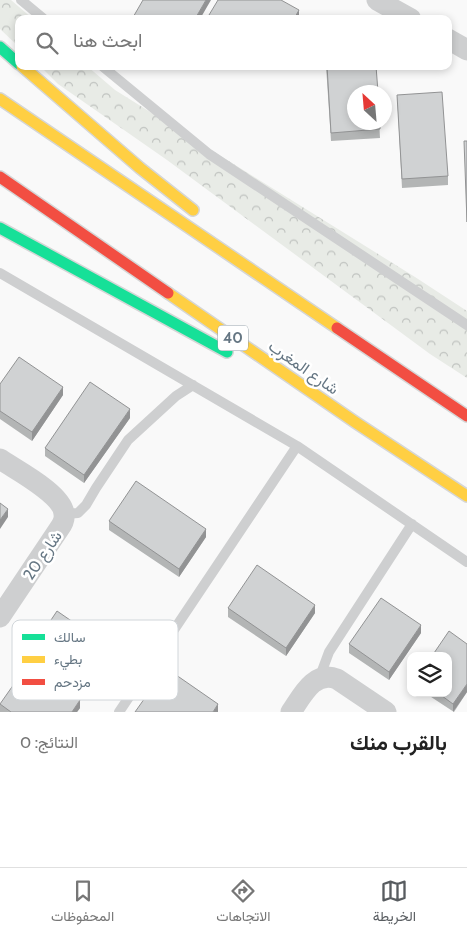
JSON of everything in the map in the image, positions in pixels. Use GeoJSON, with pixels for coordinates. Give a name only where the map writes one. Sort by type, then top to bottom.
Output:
{"type":"FeatureCollection","features":[{"type":"Feature","properties":{"kind":"highway"},"geometry":{"type":"LineString","coordinates":[[0,47],[15,60]]}},
{"type":"Feature","properties":{"kind":"highway"},"geometry":{"type":"LineString","coordinates":[[27,70],[140,168],[202,217]]}},
{"type":"Feature","properties":{"kind":"highway"},"geometry":{"type":"LineString","coordinates":[[0,99],[467,416]]}},
{"type":"Feature","properties":{"kind":"highway","name":"شارع المغرب"},"geometry":{"type":"LineString","coordinates":[[0,177],[354,422],[467,496]]}},
{"type":"Feature","properties":{"kind":"highway"},"geometry":{"type":"LineString","coordinates":[[0,228],[234,356]]}},
{"type":"Feature","properties":{"kind":"highway"},"geometry":{"type":"LineString","coordinates":[[264,265],[396,368]]}},
{"type":"Feature","properties":{"kind":"highway"},"geometry":{"type":"LineString","coordinates":[[259,370],[354,422]]}},
{"type":"Feature","properties":{"kind":"street"},"geometry":{"type":"LineString","coordinates":[[377,0],[404,15]]}},
{"type":"Feature","properties":{"kind":"street"},"geometry":{"type":"LineString","coordinates":[[452,42],[467,50]]}},
{"type":"Feature","properties":{"kind":"street","name":"شارع 20"},"geometry":{"type":"LineString","coordinates":[[0,459],[50,492],[60,503],[64,514],[64,521],[60,529],[0,617]]}},
{"type":"Feature","properties":{"kind":"street"},"geometry":{"type":"LineString","coordinates":[[291,712],[308,686],[319,679],[328,677],[337,680],[386,712]]}},
{"type":"Feature","properties":{"kind":"lane"},"geometry":{"type":"LineString","coordinates":[[21,0],[39,15]]}},
{"type":"Feature","properties":{"kind":"lane"},"geometry":{"type":"LineString","coordinates":[[107,70],[209,154],[467,325]]}},
{"type":"Feature","properties":{"kind":"lane"},"geometry":{"type":"LineString","coordinates":[[0,272],[297,446],[467,562]]}},
{"type":"Feature","properties":{"kind":"lane"},"geometry":{"type":"LineString","coordinates":[[64,514],[78,513],[86,505],[128,440],[176,396],[193,385]]}},
{"type":"Feature","properties":{"kind":"lane"},"geometry":{"type":"LineString","coordinates":[[178,624],[297,446]]}},
{"type":"Feature","properties":{"kind":"lane"},"geometry":{"type":"LineString","coordinates":[[319,679],[328,652],[412,524]]}},
{"type":"Feature","properties":{"kind":"lane"},"geometry":{"type":"LineString","coordinates":[[119,712],[127,700]]}},
{"type":"Feature","properties":{"kind":"green space"},"geometry":{"type":"Polygon","coordinates":[[[0,0],[11,0],[28,15],[15,15],[15,43],[0,29],[0,0]]]}},
{"type":"Feature","properties":{"kind":"green space"},"geometry":{"type":"Polygon","coordinates":[[[44,70],[92,70],[115,90],[467,311],[467,378],[430,354],[167,160],[58,84],[44,70]]]}},
{"type":"Feature","properties":{"kind":"building"},"geometry":{"type":"Polygon","coordinates":[[[143,0],[206,0],[197,15],[134,15],[143,0]]]}},
{"type":"Feature","properties":{"kind":"building"},"geometry":{"type":"Polygon","coordinates":[[[218,0],[281,0],[299,10],[296,15],[209,15],[218,0]]]}},
{"type":"Feature","properties":{"kind":"building"},"geometry":{"type":"Polygon","coordinates":[[[327,70],[376,70],[377,85],[347,85],[347,130],[368,130],[331,133],[327,70]]]}},
{"type":"Feature","properties":{"kind":"building"},"geometry":{"type":"Polygon","coordinates":[[[442,92],[448,176],[402,179],[397,95],[442,92]]]}},
{"type":"Feature","properties":{"kind":"building"},"geometry":{"type":"Polygon","coordinates":[[[464,141],[467,141],[467,222],[464,141]]]}},
{"type":"Feature","properties":{"kind":"building"},"geometry":{"type":"Polygon","coordinates":[[[19,357],[63,387],[32,432],[0,411],[0,384],[19,357]]]}},
{"type":"Feature","properties":{"kind":"building"},"geometry":{"type":"Polygon","coordinates":[[[90,382],[130,409],[84,475],[45,448],[90,382]]]}},
{"type":"Feature","properties":{"kind":"building"},"geometry":{"type":"Polygon","coordinates":[[[136,481],[206,529],[179,569],[109,521],[136,481]]]}},
{"type":"Feature","properties":{"kind":"building"},"geometry":{"type":"Polygon","coordinates":[[[0,503],[8,509],[0,520],[0,503]]]}},
{"type":"Feature","properties":{"kind":"building"},"geometry":{"type":"Polygon","coordinates":[[[257,565],[315,605],[286,648],[228,608],[257,565]]]}},
{"type":"Feature","properties":{"kind":"building"},"geometry":{"type":"Polygon","coordinates":[[[381,598],[421,625],[389,672],[349,644],[381,598]]]}},
{"type":"Feature","properties":{"kind":"building"},"geometry":{"type":"Polygon","coordinates":[[[57,611],[70,620],[51,620],[57,611]]]}},
{"type":"Feature","properties":{"kind":"building"},"geometry":{"type":"Polygon","coordinates":[[[449,631],[467,644],[467,684],[453,704],[443,697],[452,697],[452,652],[435,652],[449,631]]]}},
{"type":"Feature","properties":{"kind":"building"},"geometry":{"type":"Polygon","coordinates":[[[178,676],[218,704],[213,712],[135,712],[143,700],[178,700],[178,676]]]}},
{"type":"Feature","properties":{"kind":"building"},"geometry":{"type":"Polygon","coordinates":[[[12,687],[12,700],[80,700],[72,712],[11,712],[0,704],[12,687]]]}},
{"type":"Feature","properties":{"kind":"traffic: fast"},"geometry":{"type":"LineString","coordinates":[[0,47],[15,60]]}},
{"type":"Feature","properties":{"kind":"traffic: fast"},"geometry":{"type":"LineString","coordinates":[[0,228],[227,352]]}},
{"type":"Feature","properties":{"kind":"traffic: slow"},"geometry":{"type":"LineString","coordinates":[[27,70],[140,168],[193,210]]}},
{"type":"Feature","properties":{"kind":"traffic: slow"},"geometry":{"type":"LineString","coordinates":[[0,99],[337,328]]}},
{"type":"Feature","properties":{"kind":"traffic: slow"},"geometry":{"type":"LineString","coordinates":[[168,293],[355,422],[467,496]]}},
{"type":"Feature","properties":{"kind":"traffic: jam"},"geometry":{"type":"LineString","coordinates":[[0,177],[168,293]]}},
{"type":"Feature","properties":{"kind":"traffic: jam"},"geometry":{"type":"LineString","coordinates":[[337,328],[467,416]]}}]}
